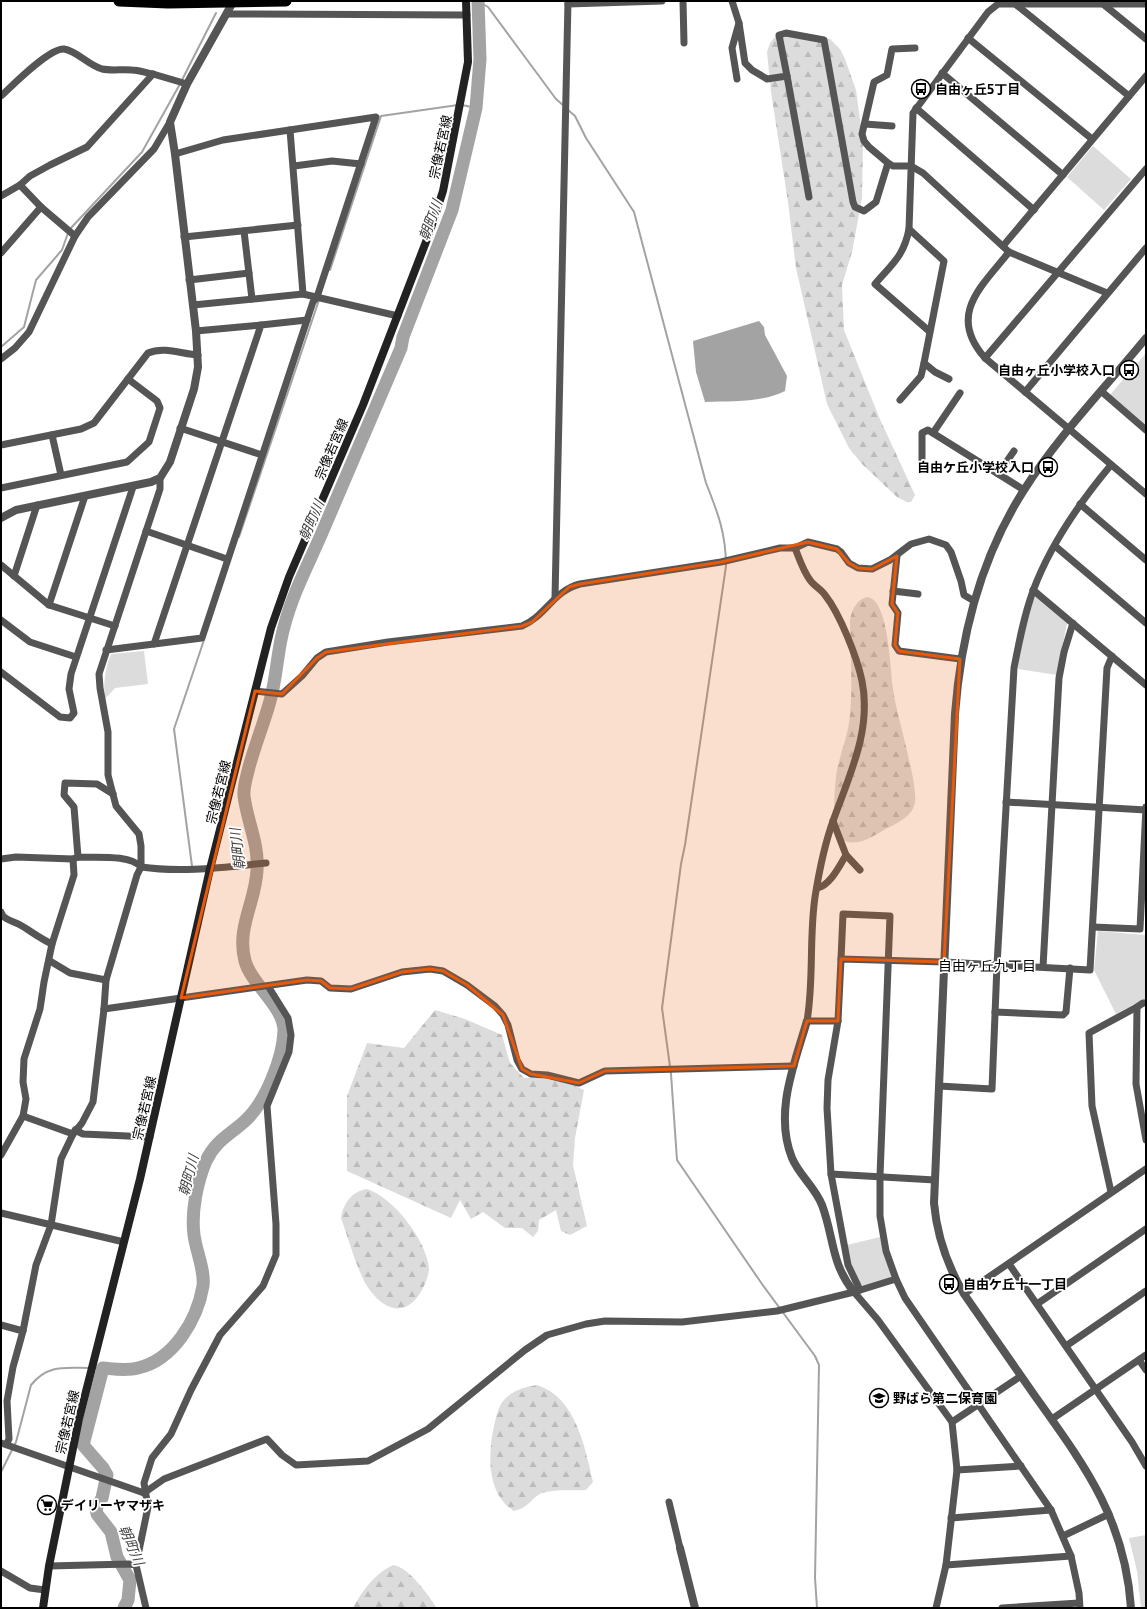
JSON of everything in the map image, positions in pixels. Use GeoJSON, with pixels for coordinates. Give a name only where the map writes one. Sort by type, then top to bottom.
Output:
{"type":"FeatureCollection","features":[{"type":"Feature","properties":{"kind":"highway"},"geometry":{"type":"LineString","coordinates":[[119,1],[286,1]]}},
{"type":"Feature","properties":{"kind":"main road","name":"宗像若宮線"},"geometry":{"type":"LineString","coordinates":[[43,1608],[49,1566],[69,1466],[90,1373],[150,1137],[210,869],[255,691],[279,601],[363,405],[429,234],[443,191],[468,62],[466,1]]}},
{"type":"Feature","properties":{"kind":"street"},"geometry":{"type":"LineString","coordinates":[[555,598],[568,2],[662,1]]}},
{"type":"Feature","properties":{"kind":"street"},"geometry":{"type":"LineString","coordinates":[[682,1],[684,43]]}},
{"type":"Feature","properties":{"kind":"street"},"geometry":{"type":"LineString","coordinates":[[732,1],[739,23],[745,63],[752,70],[767,79],[787,76]]}},
{"type":"Feature","properties":{"kind":"street"},"geometry":{"type":"LineString","coordinates":[[1,359],[15,348],[34,323],[75,236],[88,217],[154,149],[170,122],[187,84],[233,2]]}},
{"type":"Feature","properties":{"kind":"street"},"geometry":{"type":"LineString","coordinates":[[1014,3],[1129,96]]}},
{"type":"Feature","properties":{"kind":"street"},"geometry":{"type":"LineString","coordinates":[[929,331],[876,284],[902,253],[906,245],[909,229],[913,113],[916,108],[988,12],[998,4],[1146,4]]}},
{"type":"Feature","properties":{"kind":"street"},"geometry":{"type":"LineString","coordinates":[[1103,4],[1146,39]]}},
{"type":"Feature","properties":{"kind":"street"},"geometry":{"type":"LineString","coordinates":[[227,14],[467,15]]}},
{"type":"Feature","properties":{"kind":"street"},"geometry":{"type":"LineString","coordinates":[[737,78],[732,48],[739,23]]}},
{"type":"Feature","properties":{"kind":"street"},"geometry":{"type":"LineString","coordinates":[[809,198],[779,35],[786,33],[824,40],[855,207],[864,211],[876,202],[888,163]]}},
{"type":"Feature","properties":{"kind":"street"},"geometry":{"type":"LineString","coordinates":[[968,38],[1092,139]]}},
{"type":"Feature","properties":{"kind":"street"},"geometry":{"type":"LineString","coordinates":[[915,48],[892,49],[887,75],[874,82],[862,134],[864,141],[893,166],[911,166],[923,174],[1009,252],[1108,293]]}},
{"type":"Feature","properties":{"kind":"street"},"geometry":{"type":"LineString","coordinates":[[1,96],[48,55],[63,49],[74,53],[87,63],[101,69],[132,70],[153,74],[187,84]]}},
{"type":"Feature","properties":{"kind":"street"},"geometry":{"type":"LineString","coordinates":[[942,73],[1063,175]]}},
{"type":"Feature","properties":{"kind":"street"},"geometry":{"type":"LineString","coordinates":[[1,196],[20,185],[30,176],[87,147],[153,74]]}},
{"type":"Feature","properties":{"kind":"street"},"geometry":{"type":"LineString","coordinates":[[1003,246],[1146,76]]}},
{"type":"Feature","properties":{"kind":"street"},"geometry":{"type":"LineString","coordinates":[[916,108],[1034,210]]}},
{"type":"Feature","properties":{"kind":"street"},"geometry":{"type":"LineString","coordinates":[[106,650],[202,638],[313,302],[317,297],[376,116],[223,140],[175,154]]}},
{"type":"Feature","properties":{"kind":"street"},"geometry":{"type":"LineString","coordinates":[[144,1493],[69,1466],[24,1452],[4,1443],[9,1439],[8,1401],[13,1367],[36,1265],[51,1225],[61,1159],[74,1132],[82,1122],[93,1102],[106,980],[137,875],[141,867],[141,846],[139,834],[116,806],[108,775],[108,732],[99,674],[160,489],[160,478],[170,462],[194,389],[198,355],[196,331],[170,122]]}},
{"type":"Feature","properties":{"kind":"street"},"geometry":{"type":"LineString","coordinates":[[865,124],[892,126]]}},
{"type":"Feature","properties":{"kind":"street"},"geometry":{"type":"LineString","coordinates":[[290,130],[303,294]]}},
{"type":"Feature","properties":{"kind":"street"},"geometry":{"type":"LineString","coordinates":[[294,166],[332,161],[361,164]]}},
{"type":"Feature","properties":{"kind":"street"},"geometry":{"type":"LineString","coordinates":[[985,358],[1146,169]]}},
{"type":"Feature","properties":{"kind":"street"},"geometry":{"type":"LineString","coordinates":[[20,185],[41,207],[75,236]]}},
{"type":"Feature","properties":{"kind":"street"},"geometry":{"type":"LineString","coordinates":[[1,254],[41,207]]}},
{"type":"Feature","properties":{"kind":"street"},"geometry":{"type":"LineString","coordinates":[[184,237],[298,225]]}},
{"type":"Feature","properties":{"kind":"street"},"geometry":{"type":"LineString","coordinates":[[900,400],[921,376],[944,261],[909,229]]}},
{"type":"Feature","properties":{"kind":"street"},"geometry":{"type":"LineString","coordinates":[[244,231],[252,299]]}},
{"type":"Feature","properties":{"kind":"street"},"geometry":{"type":"LineString","coordinates":[[1025,392],[1146,248]]}},
{"type":"Feature","properties":{"kind":"street"},"geometry":{"type":"LineString","coordinates":[[1009,252],[978,290],[970,303],[967,327],[972,340],[985,358],[1146,494]]}},
{"type":"Feature","properties":{"kind":"street"},"geometry":{"type":"LineString","coordinates":[[190,280],[249,273]]}},
{"type":"Feature","properties":{"kind":"street"},"geometry":{"type":"LineString","coordinates":[[193,305],[303,294],[398,316]]}},
{"type":"Feature","properties":{"kind":"street"},"geometry":{"type":"LineString","coordinates":[[196,331],[307,320]]}},
{"type":"Feature","properties":{"kind":"street"},"geometry":{"type":"LineString","coordinates":[[154,644],[261,325]]}},
{"type":"Feature","properties":{"kind":"street"},"geometry":{"type":"LineString","coordinates":[[1131,1608],[1127,1570],[1109,1514],[1087,1471],[964,1294],[951,1271],[941,1247],[936,1222],[934,1180],[955,714],[960,659],[974,601],[996,540],[1024,490],[1044,461],[1146,338]]}},
{"type":"Feature","properties":{"kind":"street"},"geometry":{"type":"LineString","coordinates":[[1,446],[81,429],[94,423],[143,358],[155,350],[198,355]]}},
{"type":"Feature","properties":{"kind":"street"},"geometry":{"type":"LineString","coordinates":[[924,363],[935,372],[949,379]]}},
{"type":"Feature","properties":{"kind":"street"},"geometry":{"type":"LineString","coordinates":[[1,488],[127,462],[148,442],[160,408],[157,401],[128,379]]}},
{"type":"Feature","properties":{"kind":"street"},"geometry":{"type":"LineString","coordinates":[[1101,392],[1146,430]]}},
{"type":"Feature","properties":{"kind":"street"},"geometry":{"type":"LineString","coordinates":[[933,433],[960,393]]}},
{"type":"Feature","properties":{"kind":"street"},"geometry":{"type":"LineString","coordinates":[[180,428],[262,455]]}},
{"type":"Feature","properties":{"kind":"street"},"geometry":{"type":"LineString","coordinates":[[922,468],[922,433],[928,430],[1024,490]]}},
{"type":"Feature","properties":{"kind":"street"},"geometry":{"type":"LineString","coordinates":[[52,435],[61,475]]}},
{"type":"Feature","properties":{"kind":"street"},"geometry":{"type":"LineString","coordinates":[[998,474],[1014,451]]}},
{"type":"Feature","properties":{"kind":"street"},"geometry":{"type":"LineString","coordinates":[[939,1086],[992,1089],[997,965],[1014,668],[1033,590],[1055,546],[1080,504],[1111,464]]}},
{"type":"Feature","properties":{"kind":"street"},"geometry":{"type":"LineString","coordinates":[[1,518],[16,510],[133,487],[160,478]]}},
{"type":"Feature","properties":{"kind":"street"},"geometry":{"type":"LineString","coordinates":[[1,672],[60,717],[70,718],[74,713],[69,689],[71,674],[133,487]]}},
{"type":"Feature","properties":{"kind":"street"},"geometry":{"type":"LineString","coordinates":[[49,605],[85,496]]}},
{"type":"Feature","properties":{"kind":"street"},"geometry":{"type":"LineString","coordinates":[[1080,504],[1146,560]]}},
{"type":"Feature","properties":{"kind":"street"},"geometry":{"type":"LineString","coordinates":[[14,576],[37,505]]}},
{"type":"Feature","properties":{"kind":"street"},"geometry":{"type":"LineString","coordinates":[[146,532],[227,559]]}},
{"type":"Feature","properties":{"kind":"street"},"geometry":{"type":"LineString","coordinates":[[255,691],[282,694],[302,676],[317,658],[326,652],[388,642],[522,626],[532,622],[555,598],[569,587],[721,562],[780,548],[794,548],[808,542],[842,552],[849,563],[858,568],[872,569],[897,556],[911,544],[929,539],[946,545],[951,552],[964,595],[974,601]]}},
{"type":"Feature","properties":{"kind":"street"},"geometry":{"type":"LineString","coordinates":[[1055,546],[1146,623]]}},
{"type":"Feature","properties":{"kind":"street"},"geometry":{"type":"LineString","coordinates":[[794,548],[810,580],[825,594],[836,612],[856,660],[862,681],[865,702],[858,755],[825,846],[817,888],[811,933],[810,1000],[794,1066],[788,1082],[785,1103],[788,1140],[792,1158],[818,1195],[825,1215],[838,1267],[844,1280],[857,1291],[952,1422],[957,1470],[946,1565],[936,1608]]}},
{"type":"Feature","properties":{"kind":"street"},"geometry":{"type":"LineString","coordinates":[[897,556],[892,604],[898,613],[895,645],[899,650],[960,659]]}},
{"type":"Feature","properties":{"kind":"street"},"geometry":{"type":"LineString","coordinates":[[1,565],[49,605],[115,626]]}},
{"type":"Feature","properties":{"kind":"street"},"geometry":{"type":"LineString","coordinates":[[893,590],[918,594]]}},
{"type":"Feature","properties":{"kind":"street"},"geometry":{"type":"LineString","coordinates":[[1033,590],[1146,685]]}},
{"type":"Feature","properties":{"kind":"street"},"geometry":{"type":"LineString","coordinates":[[1,620],[30,642],[76,658]]}},
{"type":"Feature","properties":{"kind":"street"},"geometry":{"type":"LineString","coordinates":[[1043,967],[1059,678],[1064,652],[1073,623]]}},
{"type":"Feature","properties":{"kind":"street"},"geometry":{"type":"LineString","coordinates":[[841,959],[944,962],[1090,970],[1107,668],[1112,656]]}},
{"type":"Feature","properties":{"kind":"street"},"geometry":{"type":"LineString","coordinates":[[1,1155],[23,1116],[26,1099],[23,1082],[24,1058],[40,1009],[52,944],[74,874],[74,807],[64,795],[65,783],[97,784],[113,794]]}},
{"type":"Feature","properties":{"kind":"street"},"geometry":{"type":"LineString","coordinates":[[1006,802],[1146,810]]}},
{"type":"Feature","properties":{"kind":"street"},"geometry":{"type":"LineString","coordinates":[[1093,927],[1140,929],[1146,807]]}},
{"type":"Feature","properties":{"kind":"street"},"geometry":{"type":"LineString","coordinates":[[833,821],[846,855],[860,870]]}},
{"type":"Feature","properties":{"kind":"street"},"geometry":{"type":"LineString","coordinates":[[817,888],[821,887],[837,871],[846,855]]}},
{"type":"Feature","properties":{"kind":"street"},"geometry":{"type":"LineString","coordinates":[[1,859],[16,857],[122,858],[137,863],[141,867],[210,869],[266,863]]}},
{"type":"Feature","properties":{"kind":"street"},"geometry":{"type":"LineString","coordinates":[[1,912],[6,918],[21,925],[31,933],[52,944]]}},
{"type":"Feature","properties":{"kind":"street"},"geometry":{"type":"LineString","coordinates":[[857,1291],[848,1265],[831,1174],[827,1108],[828,1087],[838,1021],[843,914],[890,916],[880,1176],[880,1216],[886,1251],[896,1279],[905,1298],[1051,1510],[1071,1556],[1079,1593],[1079,1606],[1002,1608]]}},
{"type":"Feature","properties":{"kind":"street"},"geometry":{"type":"LineString","coordinates":[[50,961],[70,973],[106,980]]}},
{"type":"Feature","properties":{"kind":"street"},"geometry":{"type":"LineString","coordinates":[[995,1012],[1063,1015],[1066,1012],[1070,968]]}},
{"type":"Feature","properties":{"kind":"street"},"geometry":{"type":"LineString","coordinates":[[104,1009],[307,980],[321,981],[330,988],[351,989],[402,972],[430,969],[443,971],[468,985],[495,1006],[503,1015],[508,1025],[517,1060],[522,1069],[531,1074],[547,1075],[579,1083],[605,1071],[794,1066]]}},
{"type":"Feature","properties":{"kind":"street"},"geometry":{"type":"LineString","coordinates":[[146,1608],[136,1565],[148,1507],[144,1493],[144,1483],[152,1458],[171,1434],[191,1390],[220,1335],[263,1286],[276,1255],[276,1224],[267,1106],[289,1052],[291,1035],[288,1018],[268,986]]}},
{"type":"Feature","properties":{"kind":"street"},"geometry":{"type":"LineString","coordinates":[[1111,1192],[1092,1106],[1089,1033],[1143,1003],[1146,1003]]}},
{"type":"Feature","properties":{"kind":"street"},"geometry":{"type":"LineString","coordinates":[[1137,1007],[1136,1084],[1146,1140]]}},
{"type":"Feature","properties":{"kind":"street"},"geometry":{"type":"LineString","coordinates":[[806,1021],[838,1021]]}},
{"type":"Feature","properties":{"kind":"street"},"geometry":{"type":"LineString","coordinates":[[23,1116],[83,1134],[150,1137]]}},
{"type":"Feature","properties":{"kind":"street"},"geometry":{"type":"LineString","coordinates":[[964,1294],[1146,1169]]}},
{"type":"Feature","properties":{"kind":"street"},"geometry":{"type":"LineString","coordinates":[[831,1174],[934,1180]]}},
{"type":"Feature","properties":{"kind":"street"},"geometry":{"type":"LineString","coordinates":[[1,1213],[124,1242]]}},
{"type":"Feature","properties":{"kind":"street"},"geometry":{"type":"LineString","coordinates":[[1037,1304],[1146,1229]]}},
{"type":"Feature","properties":{"kind":"street"},"geometry":{"type":"LineString","coordinates":[[1009,1264],[1132,1442],[1146,1466]]}},
{"type":"Feature","properties":{"kind":"street"},"geometry":{"type":"LineString","coordinates":[[144,1493],[164,1479],[267,1439],[282,1455],[296,1465],[368,1461],[428,1429],[525,1350],[547,1335],[586,1324],[605,1321],[682,1322],[769,1312],[857,1291],[896,1279]]}},
{"type":"Feature","properties":{"kind":"street"},"geometry":{"type":"LineString","coordinates":[[1066,1346],[1146,1291]]}},
{"type":"Feature","properties":{"kind":"street"},"geometry":{"type":"LineString","coordinates":[[1,1325],[22,1331]]}},
{"type":"Feature","properties":{"kind":"street"},"geometry":{"type":"LineString","coordinates":[[1052,1419],[1146,1355]]}},
{"type":"Feature","properties":{"kind":"street"},"geometry":{"type":"LineString","coordinates":[[1139,1360],[1146,1370]]}},
{"type":"Feature","properties":{"kind":"street"},"geometry":{"type":"LineString","coordinates":[[952,1422],[1021,1376]]}},
{"type":"Feature","properties":{"kind":"street"},"geometry":{"type":"LineString","coordinates":[[957,1470],[1021,1466]]}},
{"type":"Feature","properties":{"kind":"street"},"geometry":{"type":"LineString","coordinates":[[669,1502],[695,1608]]}},
{"type":"Feature","properties":{"kind":"street"},"geometry":{"type":"LineString","coordinates":[[951,1518],[1051,1510]]}},
{"type":"Feature","properties":{"kind":"street"},"geometry":{"type":"LineString","coordinates":[[1063,1536],[1109,1514]]}},
{"type":"Feature","properties":{"kind":"street"},"geometry":{"type":"LineString","coordinates":[[946,1565],[1071,1556]]}},
{"type":"Feature","properties":{"kind":"street"},"geometry":{"type":"LineString","coordinates":[[49,1566],[136,1565]]}},
{"type":"Feature","properties":{"kind":"street"},"geometry":{"type":"LineString","coordinates":[[1,1571],[30,1588],[45,1590]]}},
{"type":"Feature","properties":{"kind":"highlighted area"},"geometry":{"type":"Polygon","coordinates":[[[808,542],[837,549],[849,563],[858,568],[872,569],[897,556],[892,604],[898,613],[895,645],[899,651],[960,659],[944,962],[841,959],[838,1021],[807,1021],[794,1066],[605,1071],[579,1083],[531,1074],[522,1069],[503,1015],[467,985],[443,971],[430,969],[402,972],[351,989],[330,988],[321,981],[307,980],[181,998],[255,691],[282,694],[317,658],[326,652],[522,626],[532,622],[569,587],[580,584],[721,562],[808,542]]]}},
{"type":"Feature","properties":{"kind":"green space"},"geometry":{"type":"Polygon","coordinates":[[[779,32],[803,33],[830,39],[840,49],[856,90],[863,142],[862,198],[852,252],[842,285],[844,330],[879,417],[915,495],[911,502],[907,502],[897,497],[862,464],[849,448],[827,404],[796,268],[788,202],[771,92],[767,52],[770,43],[779,32]]]}},
{"type":"Feature","properties":{"kind":"green space"},"geometry":{"type":"Polygon","coordinates":[[[1093,146],[1131,179],[1104,210],[1067,177],[1093,146]]]}},
{"type":"Feature","properties":{"kind":"green space"},"geometry":{"type":"Polygon","coordinates":[[[1146,353],[1146,427],[1109,396],[1146,353]]]}},
{"type":"Feature","properties":{"kind":"green space"},"geometry":{"type":"Polygon","coordinates":[[[867,597],[874,601],[880,609],[884,622],[895,699],[911,768],[915,797],[912,810],[902,820],[867,839],[853,843],[843,840],[836,833],[834,821],[835,792],[837,770],[847,735],[850,714],[850,620],[857,603],[863,598],[867,597]]]}},
{"type":"Feature","properties":{"kind":"green space"},"geometry":{"type":"Polygon","coordinates":[[[1037,597],[1067,623],[1057,675],[1018,669],[1020,650],[1034,598],[1037,597]]]}},
{"type":"Feature","properties":{"kind":"green space"},"geometry":{"type":"Polygon","coordinates":[[[144,651],[148,684],[115,688],[105,699],[105,676],[111,654],[144,651]]]}},
{"type":"Feature","properties":{"kind":"green space"},"geometry":{"type":"Polygon","coordinates":[[[1098,931],[1146,935],[1146,1001],[1142,1000],[1116,1014],[1094,970],[1098,931]]]}},
{"type":"Feature","properties":{"kind":"green space"},"geometry":{"type":"Polygon","coordinates":[[[435,1010],[465,1019],[502,1035],[510,1063],[524,1078],[554,1076],[584,1090],[575,1138],[573,1165],[587,1226],[570,1235],[561,1231],[556,1210],[539,1220],[538,1231],[533,1237],[522,1228],[505,1228],[483,1212],[471,1219],[460,1200],[451,1218],[347,1171],[347,1096],[367,1043],[404,1048],[435,1010]]]}},
{"type":"Feature","properties":{"kind":"green space"},"geometry":{"type":"Polygon","coordinates":[[[367,1189],[388,1201],[407,1221],[422,1245],[427,1257],[429,1271],[423,1288],[411,1304],[404,1307],[390,1307],[382,1303],[369,1289],[357,1265],[341,1218],[346,1203],[349,1199],[357,1192],[367,1189]]]}},
{"type":"Feature","properties":{"kind":"green space"},"geometry":{"type":"Polygon","coordinates":[[[880,1237],[891,1275],[890,1279],[863,1286],[859,1283],[853,1273],[847,1245],[880,1237]]]}},
{"type":"Feature","properties":{"kind":"green space"},"geometry":{"type":"Polygon","coordinates":[[[537,1385],[550,1391],[561,1400],[570,1412],[577,1425],[582,1440],[593,1482],[586,1490],[542,1493],[527,1505],[514,1511],[498,1494],[491,1472],[490,1460],[494,1426],[500,1405],[504,1400],[519,1390],[537,1385]]]}},
{"type":"Feature","properties":{"kind":"green space"},"geometry":{"type":"Polygon","coordinates":[[[1146,1535],[1146,1608],[1141,1608],[1137,1571],[1129,1538],[1146,1535]]]}},
{"type":"Feature","properties":{"kind":"green space"},"geometry":{"type":"Polygon","coordinates":[[[393,1565],[399,1567],[412,1576],[437,1608],[353,1608],[370,1583],[386,1568],[393,1565]]]}},
{"type":"Feature","properties":{"kind":"shaded area"},"geometry":{"type":"Polygon","coordinates":[[[759,321],[764,327],[765,335],[787,376],[785,391],[766,398],[705,402],[696,372],[693,341],[759,321]]]}},
{"type":"Feature","properties":{"kind":"waterway","name":"朝町川"},"geometry":{"type":"LineString","coordinates":[[124,1608],[128,1600],[130,1580],[117,1557],[111,1532],[97,1514],[96,1508],[102,1498],[107,1475],[103,1468],[83,1445],[103,1368],[120,1370],[138,1368],[151,1364],[172,1348],[189,1325],[200,1299],[203,1286],[202,1267],[195,1241],[193,1226],[197,1188],[203,1169],[214,1148],[253,1112],[267,1091],[277,1066],[283,1042],[283,1022],[273,1004],[248,970],[243,949],[243,937],[256,881],[257,870],[255,842],[244,793],[245,785],[251,759],[270,701],[282,636],[291,603],[401,348],[403,337],[452,210],[476,108],[480,59],[478,1]]}},
{"type":"Feature","properties":{"kind":"waterway"},"geometry":{"type":"LineString","coordinates":[[479,2],[488,7],[556,99],[564,106]]}},
{"type":"Feature","properties":{"kind":"waterway"},"geometry":{"type":"LineString","coordinates":[[182,80],[216,13]]}},
{"type":"Feature","properties":{"kind":"waterway"},"geometry":{"type":"LineString","coordinates":[[70,229],[142,152],[180,84]]}},
{"type":"Feature","properties":{"kind":"waterway"},"geometry":{"type":"LineString","coordinates":[[330,270],[381,116],[458,105]]}},
{"type":"Feature","properties":{"kind":"waterway"},"geometry":{"type":"LineString","coordinates":[[462,105],[476,108]]}},
{"type":"Feature","properties":{"kind":"waterway"},"geometry":{"type":"LineString","coordinates":[[567,109],[575,116],[586,138],[634,212],[706,483],[718,514],[725,544],[726,566],[681,864],[662,1008],[671,1074],[677,1160],[762,1284],[815,1356],[819,1365],[815,1578],[817,1608]]}},
{"type":"Feature","properties":{"kind":"waterway"},"geometry":{"type":"LineString","coordinates":[[1,347],[24,327],[36,280],[62,250],[68,233]]}},
{"type":"Feature","properties":{"kind":"waterway"},"geometry":{"type":"LineString","coordinates":[[239,537],[319,300]]}},
{"type":"Feature","properties":{"kind":"waterway"},"geometry":{"type":"LineString","coordinates":[[192,866],[174,729],[204,640]]}},
{"type":"Feature","properties":{"kind":"waterway"},"geometry":{"type":"LineString","coordinates":[[1,1472],[16,1442],[31,1385],[37,1378],[50,1370],[65,1368],[89,1368]]}},
{"type":"Feature","properties":{"kind":"waterway"},"geometry":{"type":"LineString","coordinates":[[94,1368],[103,1368]]}},
{"type":"Feature","properties":{"kind":"place","name":"自由ヶ丘5丁目"},"geometry":{"type":"Point","coordinates":[921,89]}},
{"type":"Feature","properties":{"kind":"place","name":"自由ヶ丘小学校入口"},"geometry":{"type":"Point","coordinates":[1129,370]}},
{"type":"Feature","properties":{"kind":"place","name":"自由ケ丘小学校入口"},"geometry":{"type":"Point","coordinates":[1048,467]}},
{"type":"Feature","properties":{"kind":"place","name":"自由ケ丘十一丁目"},"geometry":{"type":"Point","coordinates":[949,1284]}},
{"type":"Feature","properties":{"kind":"place","name":"野ばら第二保育園"},"geometry":{"type":"Point","coordinates":[879,1398]}},
{"type":"Feature","properties":{"kind":"place","name":"デイリーヤマザキ"},"geometry":{"type":"Point","coordinates":[47,1505]}},
{"type":"Feature","properties":{"kind":"district","name":"自由ヶ丘九丁目"},"geometry":{"type":"Point","coordinates":[987,965]}}]}
